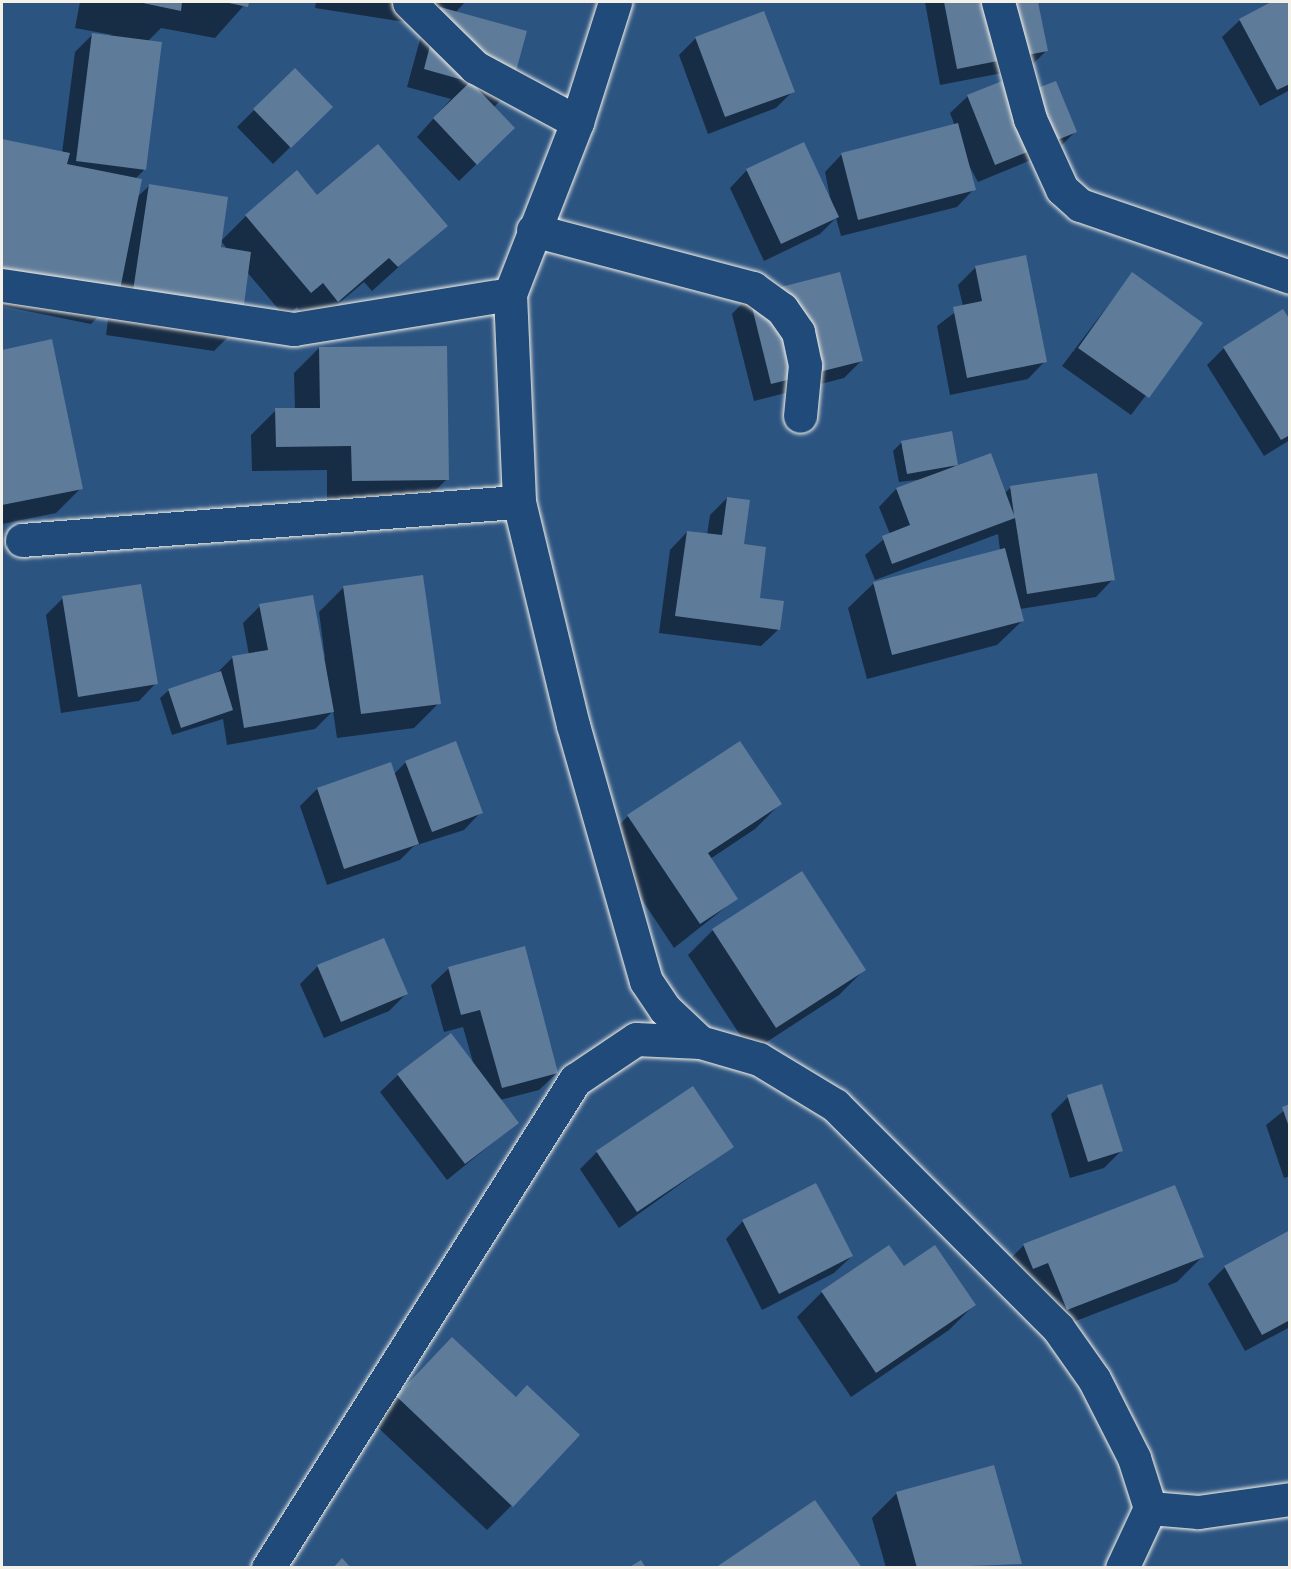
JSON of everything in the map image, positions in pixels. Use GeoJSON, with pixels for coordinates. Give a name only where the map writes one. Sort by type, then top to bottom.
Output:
{"type":"FeatureCollection","features":[{"type":"Feature","properties":{"kind":"street"},"geometry":{"type":"LineString","coordinates":[[409,2],[475,67],[577,122]]}},
{"type":"Feature","properties":{"kind":"street"},"geometry":{"type":"LineString","coordinates":[[615,2],[577,122],[510,294],[519,502],[573,725],[646,981],[665,1009],[700,1042]]}},
{"type":"Feature","properties":{"kind":"street"},"geometry":{"type":"LineString","coordinates":[[998,2],[1030,119],[1062,189],[1089,209],[1290,277]]}},
{"type":"Feature","properties":{"kind":"street"},"geometry":{"type":"LineString","coordinates":[[533,230],[753,288],[782,309],[798,332],[806,365],[800,416]]}},
{"type":"Feature","properties":{"kind":"street"},"geometry":{"type":"LineString","coordinates":[[2,285],[134,309],[294,329],[510,294]]}},
{"type":"Feature","properties":{"kind":"street"},"geometry":{"type":"LineString","coordinates":[[22,540],[519,502]]}},
{"type":"Feature","properties":{"kind":"street"},"geometry":{"type":"LineString","coordinates":[[268,1568],[575,1080],[636,1039],[700,1042],[759,1059],[835,1105],[1058,1328],[1099,1389],[1134,1458],[1150,1508],[1122,1568]]}},
{"type":"Feature","properties":{"kind":"street"},"geometry":{"type":"LineString","coordinates":[[1150,1508],[1198,1512],[1290,1498]]}},
{"type":"Feature","properties":{"kind":"building"},"geometry":{"type":"Polygon","coordinates":[[[138,2],[182,2],[181,11],[138,2]]]}},
{"type":"Feature","properties":{"kind":"building"},"geometry":{"type":"Polygon","coordinates":[[[224,2],[249,2],[248,7],[224,2]]]}},
{"type":"Feature","properties":{"kind":"building"},"geometry":{"type":"Polygon","coordinates":[[[944,2],[1038,2],[1048,51],[957,69],[944,2]]]}},
{"type":"Feature","properties":{"kind":"building"},"geometry":{"type":"Polygon","coordinates":[[[1271,2],[1290,2],[1290,84],[1277,90],[1239,19],[1271,2]]]}},
{"type":"Feature","properties":{"kind":"building"},"geometry":{"type":"Polygon","coordinates":[[[440,7],[527,31],[510,93],[472,83],[515,128],[477,165],[433,118],[470,82],[424,69],[440,7]]]}},
{"type":"Feature","properties":{"kind":"building"},"geometry":{"type":"Polygon","coordinates":[[[764,11],[795,92],[725,117],[695,37],[764,11]]]}},
{"type":"Feature","properties":{"kind":"building"},"geometry":{"type":"Polygon","coordinates":[[[92,33],[162,42],[146,170],[76,161],[92,33]]]}},
{"type":"Feature","properties":{"kind":"building"},"geometry":{"type":"Polygon","coordinates":[[[295,68],[333,107],[291,148],[253,109],[295,68]]]}},
{"type":"Feature","properties":{"kind":"building"},"geometry":{"type":"Polygon","coordinates":[[[1020,74],[1027,92],[1056,81],[1077,132],[995,165],[967,95],[1020,74]]]}},
{"type":"Feature","properties":{"kind":"building"},"geometry":{"type":"Polygon","coordinates":[[[958,123],[976,190],[858,220],[841,153],[958,123]]]}},
{"type":"Feature","properties":{"kind":"building"},"geometry":{"type":"Polygon","coordinates":[[[2,139],[70,153],[67,164],[142,179],[118,300],[2,276],[2,139]]]}},
{"type":"Feature","properties":{"kind":"building"},"geometry":{"type":"Polygon","coordinates":[[[804,142],[839,217],[781,244],[746,169],[804,142]]]}},
{"type":"Feature","properties":{"kind":"building"},"geometry":{"type":"Polygon","coordinates":[[[378,144],[448,226],[398,267],[389,258],[338,302],[323,283],[311,293],[245,215],[297,170],[317,195],[378,144]]]}},
{"type":"Feature","properties":{"kind":"building"},"geometry":{"type":"Polygon","coordinates":[[[149,184],[228,197],[221,247],[251,252],[241,327],[130,311],[149,184]]]}},
{"type":"Feature","properties":{"kind":"building"},"geometry":{"type":"Polygon","coordinates":[[[1026,255],[1047,362],[967,378],[953,307],[982,301],[975,266],[1026,255]]]}},
{"type":"Feature","properties":{"kind":"building"},"geometry":{"type":"Polygon","coordinates":[[[840,272],[863,361],[771,384],[749,295],[840,272]]]}},
{"type":"Feature","properties":{"kind":"building"},"geometry":{"type":"Polygon","coordinates":[[[1132,272],[1203,323],[1149,398],[1078,348],[1132,272]]]}},
{"type":"Feature","properties":{"kind":"building"},"geometry":{"type":"Polygon","coordinates":[[[1283,309],[1290,320],[1290,435],[1281,440],[1223,347],[1283,309]]]}},
{"type":"Feature","properties":{"kind":"building"},"geometry":{"type":"Polygon","coordinates":[[[52,339],[83,489],[2,505],[2,350],[52,339]]]}},
{"type":"Feature","properties":{"kind":"building"},"geometry":{"type":"Polygon","coordinates":[[[447,346],[449,480],[352,481],[351,446],[276,447],[275,408],[320,408],[319,347],[447,346]]]}},
{"type":"Feature","properties":{"kind":"building"},"geometry":{"type":"Polygon","coordinates":[[[952,431],[958,465],[907,474],[901,441],[952,431]]]}},
{"type":"Feature","properties":{"kind":"building"},"geometry":{"type":"Polygon","coordinates":[[[991,453],[1014,515],[1010,486],[1097,473],[1115,580],[1027,594],[1015,518],[892,564],[882,536],[910,525],[896,488],[991,453]]]}},
{"type":"Feature","properties":{"kind":"building"},"geometry":{"type":"Polygon","coordinates":[[[727,497],[750,500],[744,544],[766,547],[760,598],[784,601],[780,630],[675,616],[687,531],[722,535],[727,497]]]}},
{"type":"Feature","properties":{"kind":"building"},"geometry":{"type":"Polygon","coordinates":[[[1005,548],[1024,621],[892,655],[873,582],[1005,548]]]}},
{"type":"Feature","properties":{"kind":"building"},"geometry":{"type":"Polygon","coordinates":[[[423,575],[441,704],[361,714],[343,586],[423,575]]]}},
{"type":"Feature","properties":{"kind":"building"},"geometry":{"type":"Polygon","coordinates":[[[141,584],[158,684],[78,697],[62,596],[141,584]]]}},
{"type":"Feature","properties":{"kind":"building"},"geometry":{"type":"Polygon","coordinates":[[[313,595],[334,712],[244,728],[232,656],[268,650],[259,604],[313,595]]]}},
{"type":"Feature","properties":{"kind":"building"},"geometry":{"type":"Polygon","coordinates":[[[221,671],[233,710],[181,728],[168,689],[221,671]]]}},
{"type":"Feature","properties":{"kind":"building"},"geometry":{"type":"Polygon","coordinates":[[[456,741],[483,813],[432,832],[405,761],[456,741]]]}},
{"type":"Feature","properties":{"kind":"building"},"geometry":{"type":"Polygon","coordinates":[[[740,741],[782,804],[708,853],[738,899],[700,924],[627,815],[740,741]]]}},
{"type":"Feature","properties":{"kind":"building"},"geometry":{"type":"Polygon","coordinates":[[[391,762],[419,844],[344,869],[317,788],[391,762]]]}},
{"type":"Feature","properties":{"kind":"building"},"geometry":{"type":"Polygon","coordinates":[[[802,871],[866,970],[776,1028],[712,929],[802,871]]]}},
{"type":"Feature","properties":{"kind":"building"},"geometry":{"type":"Polygon","coordinates":[[[384,938],[408,994],[341,1022],[317,965],[384,938]]]}},
{"type":"Feature","properties":{"kind":"building"},"geometry":{"type":"Polygon","coordinates":[[[525,946],[558,1073],[502,1088],[480,1010],[461,1015],[448,967],[525,946]]]}},
{"type":"Feature","properties":{"kind":"building"},"geometry":{"type":"Polygon","coordinates":[[[451,1033],[519,1123],[465,1164],[397,1074],[451,1033]]]}},
{"type":"Feature","properties":{"kind":"building"},"geometry":{"type":"Polygon","coordinates":[[[1102,1084],[1123,1151],[1088,1162],[1067,1095],[1102,1084]]]}},
{"type":"Feature","properties":{"kind":"building"},"geometry":{"type":"Polygon","coordinates":[[[693,1086],[734,1147],[637,1212],[596,1151],[693,1086]]]}},
{"type":"Feature","properties":{"kind":"building"},"geometry":{"type":"Polygon","coordinates":[[[1290,1104],[1290,1127],[1289,1127],[1282,1107],[1290,1104]]]}},
{"type":"Feature","properties":{"kind":"building"},"geometry":{"type":"Polygon","coordinates":[[[816,1183],[853,1256],[779,1294],[742,1220],[816,1183]]]}},
{"type":"Feature","properties":{"kind":"building"},"geometry":{"type":"Polygon","coordinates":[[[1175,1185],[1204,1257],[1067,1310],[1048,1263],[1033,1269],[1023,1244],[1175,1185]]]}},
{"type":"Feature","properties":{"kind":"building"},"geometry":{"type":"Polygon","coordinates":[[[1290,1230],[1290,1320],[1262,1335],[1224,1266],[1290,1230]]]}},
{"type":"Feature","properties":{"kind":"building"},"geometry":{"type":"Polygon","coordinates":[[[889,1245],[904,1266],[935,1245],[976,1305],[876,1373],[821,1291],[889,1245]]]}},
{"type":"Feature","properties":{"kind":"building"},"geometry":{"type":"Polygon","coordinates":[[[452,1337],[516,1397],[527,1385],[580,1435],[513,1507],[396,1396],[452,1337]]]}},
{"type":"Feature","properties":{"kind":"building"},"geometry":{"type":"Polygon","coordinates":[[[994,1465],[1022,1564],[917,1568],[896,1492],[994,1465]]]}},
{"type":"Feature","properties":{"kind":"building"},"geometry":{"type":"Polygon","coordinates":[[[815,1500],[862,1568],[715,1568],[815,1500]]]}},
{"type":"Feature","properties":{"kind":"building"},"geometry":{"type":"Polygon","coordinates":[[[342,1558],[351,1568],[333,1568],[342,1558]]]}},
{"type":"Feature","properties":{"kind":"building"},"geometry":{"type":"Polygon","coordinates":[[[641,1560],[646,1568],[628,1568],[641,1560]]]}}]}
